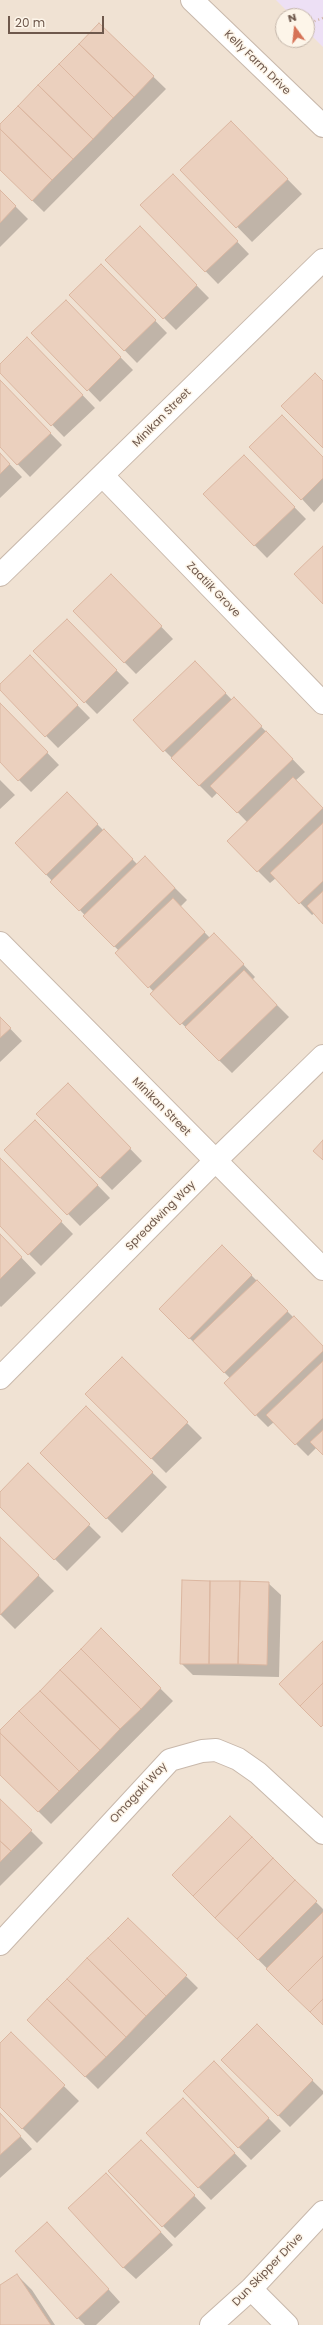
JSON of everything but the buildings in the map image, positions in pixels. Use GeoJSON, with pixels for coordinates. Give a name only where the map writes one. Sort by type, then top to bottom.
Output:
{"type":"FeatureCollection","features":[{"type":"Feature","properties":{"kind":"street","name":"Kelly Farm Drive"},"geometry":{"type":"LineString","coordinates":[[192,0],[323,126]]}},
{"type":"Feature","properties":{"kind":"street","name":"Minikan Street"},"geometry":{"type":"LineString","coordinates":[[0,576],[323,260]]}},
{"type":"Feature","properties":{"kind":"street","name":"Zaatiik Grove"},"geometry":{"type":"LineString","coordinates":[[103,476],[323,703]]}},
{"type":"Feature","properties":{"kind":"street","name":"Minikan Street"},"geometry":{"type":"LineString","coordinates":[[0,944],[323,1269]]}},
{"type":"Feature","properties":{"kind":"street","name":"Spreadwing Way"},"geometry":{"type":"LineString","coordinates":[[0,1378],[215,1161],[323,1056]]}},
{"type":"Feature","properties":{"kind":"street","name":"Omagaki Way"},"geometry":{"type":"LineString","coordinates":[[0,1944],[170,1760],[202,1751],[216,1750],[238,1759],[258,1773],[323,1833]]}},
{"type":"Feature","properties":{"kind":"street","name":"Dun Skipper Drive"},"geometry":{"type":"LineString","coordinates":[[211,2325],[251,2289],[323,2212]]}},
{"type":"Feature","properties":{"kind":"street"},"geometry":{"type":"LineString","coordinates":[[251,2289],[287,2325]]}},
{"type":"Feature","properties":{"kind":"shaded area"},"geometry":{"type":"Polygon","coordinates":[[[0,0],[323,0],[323,2325],[0,2325],[0,0]]]}},
{"type":"Feature","properties":{"kind":"shaded area"},"geometry":{"type":"Polygon","coordinates":[[[276,0],[323,0],[323,47],[315,39],[315,8],[284,8],[276,0]]]}}]}
